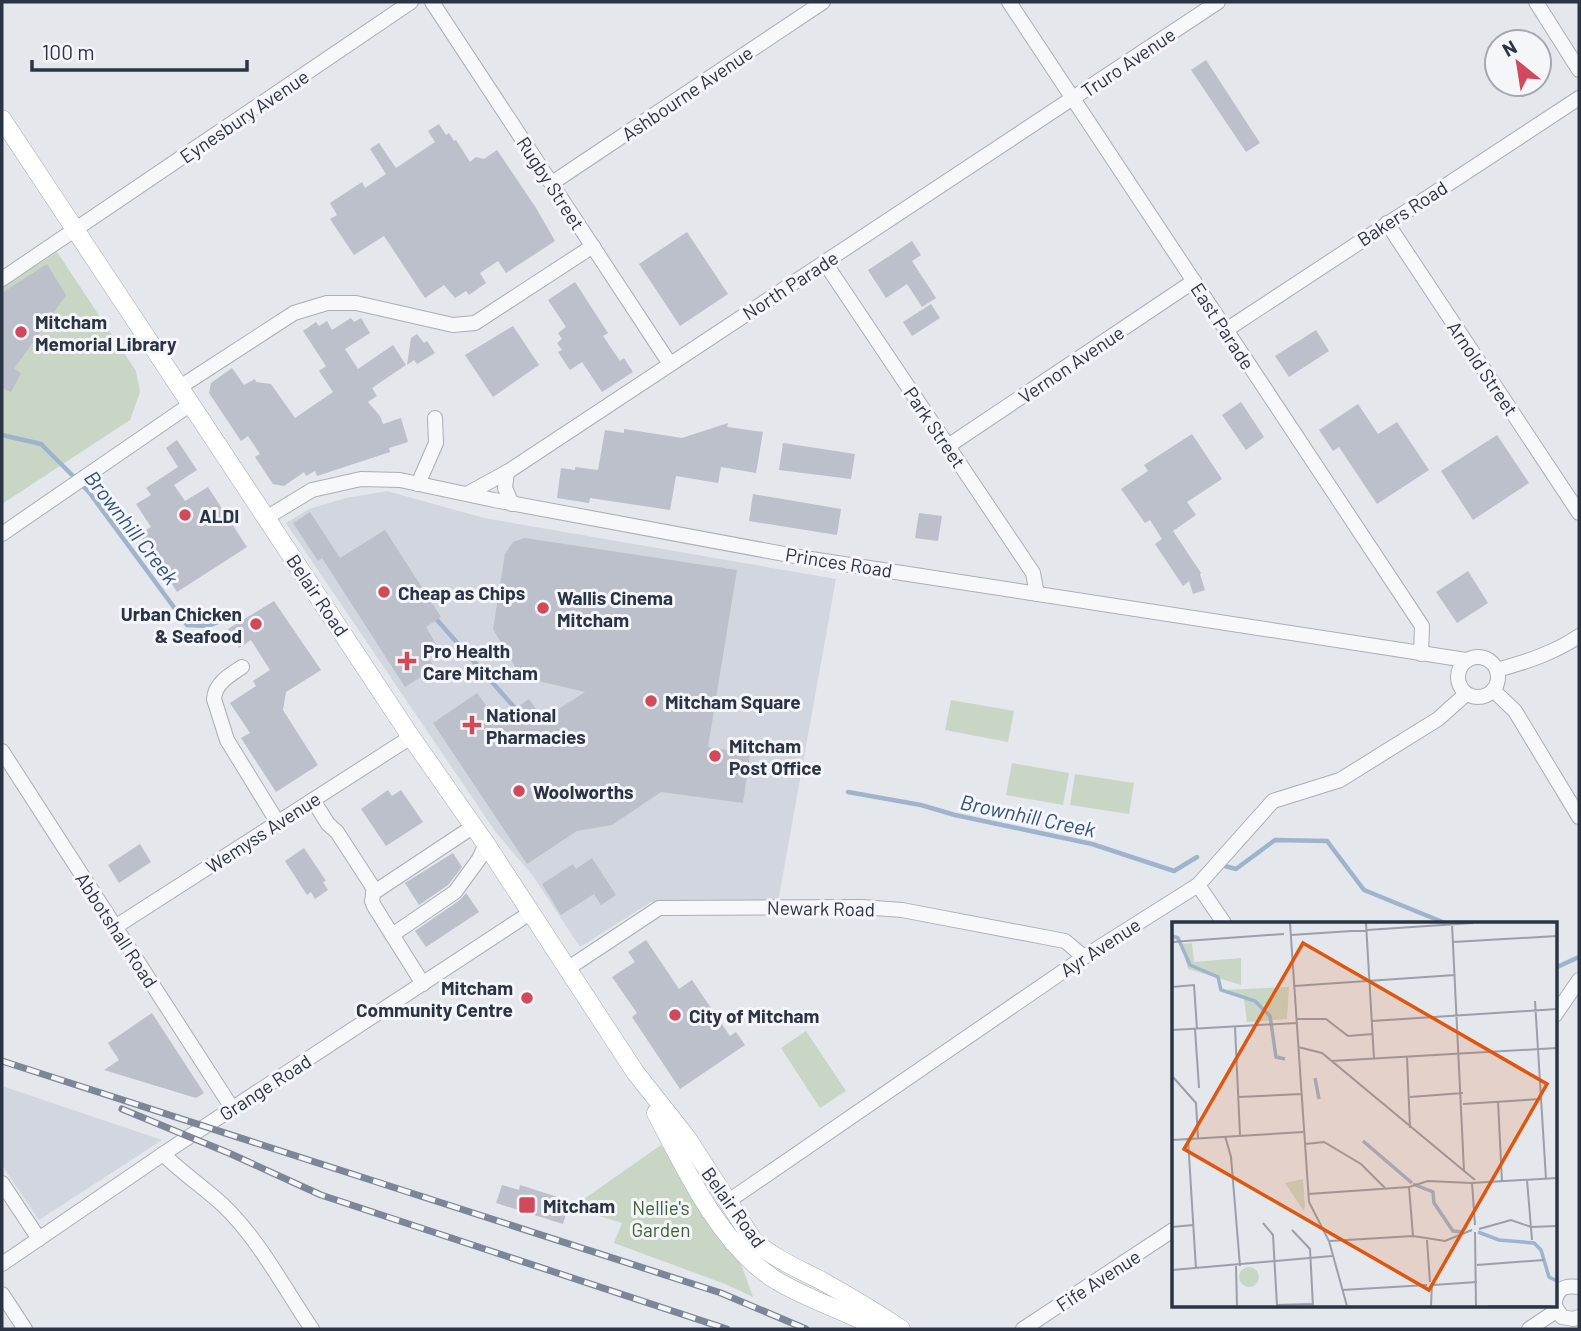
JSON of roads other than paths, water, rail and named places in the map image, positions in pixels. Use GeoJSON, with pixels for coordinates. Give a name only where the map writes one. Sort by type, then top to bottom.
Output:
{"type":"FeatureCollection","features":[{"type":"Feature","properties":{"kind":"main road","name":"Belair Road"},"geometry":{"type":"LineString","coordinates":[[2,118],[635,1072],[687,1138],[753,1240],[766,1252],[901,1329]]}},
{"type":"Feature","properties":{"kind":"main road","name":"Belair Road"},"geometry":{"type":"LineString","coordinates":[[635,1072],[686,1171],[734,1244],[777,1281],[863,1321],[874,1329]]}},
{"type":"Feature","properties":{"kind":"street","name":"Eynesbury Avenue"},"geometry":{"type":"LineString","coordinates":[[2,279],[411,2]]}},
{"type":"Feature","properties":{"kind":"street","name":"Rugby Street"},"geometry":{"type":"LineString","coordinates":[[432,2],[670,363]]}},
{"type":"Feature","properties":{"kind":"street","name":"Ashbourne Avenue"},"geometry":{"type":"LineString","coordinates":[[552,183],[823,2]]}},
{"type":"Feature","properties":{"kind":"street","name":"East Parade"},"geometry":{"type":"LineString","coordinates":[[1009,2],[1422,626],[1421,654]]}},
{"type":"Feature","properties":{"kind":"street","name":"Truro Avenue"},"geometry":{"type":"LineString","coordinates":[[1073,99],[1218,2]]}},
{"type":"Feature","properties":{"kind":"street"},"geometry":{"type":"LineString","coordinates":[[1536,2],[1579,70]]}},
{"type":"Feature","properties":{"kind":"street","name":"Bakers Road"},"geometry":{"type":"LineString","coordinates":[[1226,330],[1579,98]]}},
{"type":"Feature","properties":{"kind":"street","name":"North Parade"},"geometry":{"type":"LineString","coordinates":[[467,494],[507,472],[1073,99]]}},
{"type":"Feature","properties":{"kind":"street","name":"Arnold Street"},"geometry":{"type":"LineString","coordinates":[[1387,223],[1579,513]]}},
{"type":"Feature","properties":{"kind":"street"},"geometry":{"type":"LineString","coordinates":[[180,387],[294,313],[327,303],[356,303],[453,325],[475,323],[593,246]]}},
{"type":"Feature","properties":{"kind":"street","name":"Park Street"},"geometry":{"type":"LineString","coordinates":[[825,263],[1034,575],[1037,594]]}},
{"type":"Feature","properties":{"kind":"street","name":"Vernon Avenue"},"geometry":{"type":"LineString","coordinates":[[948,446],[1194,281]]}},
{"type":"Feature","properties":{"kind":"street"},"geometry":{"type":"LineString","coordinates":[[2,534],[191,404]]}},
{"type":"Feature","properties":{"kind":"street"},"geometry":{"type":"LineString","coordinates":[[418,484],[436,443],[435,418]]}},
{"type":"Feature","properties":{"kind":"street"},"geometry":{"type":"LineString","coordinates":[[507,472],[505,488],[512,503]]}},
{"type":"Feature","properties":{"kind":"street","name":"Princes Road"},"geometry":{"type":"LineString","coordinates":[[266,518],[312,490],[361,479],[400,480],[811,559],[1466,660]]}},
{"type":"Feature","properties":{"kind":"street"},"geometry":{"type":"LineString","coordinates":[[1497,670],[1527,662],[1565,646],[1579,636]]}},
{"type":"Feature","properties":{"kind":"street","name":"Princes Road"},"geometry":{"type":"LineString","coordinates":[[1421,654],[1457,675]]}},
{"type":"Feature","properties":{"kind":"street"},"geometry":{"type":"LineString","coordinates":[[1483,657],[1490,660],[1499,677],[1493,691],[1483,697],[1466,694],[1461,689],[1457,675],[1466,660],[1483,657]]}},
{"type":"Feature","properties":{"kind":"street"},"geometry":{"type":"LineString","coordinates":[[242,667],[219,685],[214,692],[214,698],[226,740],[278,823]]}},
{"type":"Feature","properties":{"kind":"street"},"geometry":{"type":"LineString","coordinates":[[1493,691],[1515,711],[1579,817]]}},
{"type":"Feature","properties":{"kind":"street","name":"Ayr Avenue"},"geometry":{"type":"LineString","coordinates":[[727,1202],[1202,879],[1273,801],[1340,780],[1438,719],[1466,694]]}},
{"type":"Feature","properties":{"kind":"street","name":"Wemyss Avenue"},"geometry":{"type":"LineString","coordinates":[[115,928],[411,737]]}},
{"type":"Feature","properties":{"kind":"street","name":"Abbotshall Road"},"geometry":{"type":"LineString","coordinates":[[2,751],[232,1108]]}},
{"type":"Feature","properties":{"kind":"street"},"geometry":{"type":"LineString","coordinates":[[313,800],[374,889],[374,906],[423,984]]}},
{"type":"Feature","properties":{"kind":"street"},"geometry":{"type":"LineString","coordinates":[[373,893],[474,826]]}},
{"type":"Feature","properties":{"kind":"street"},"geometry":{"type":"LineString","coordinates":[[392,935],[455,892],[479,859],[486,844]]}},
{"type":"Feature","properties":{"kind":"street"},"geometry":{"type":"LineString","coordinates":[[1202,879],[1224,922]]}},
{"type":"Feature","properties":{"kind":"street","name":"Newark Road"},"geometry":{"type":"LineString","coordinates":[[567,969],[659,908],[861,907],[902,910],[1065,941],[1084,957]]}},
{"type":"Feature","properties":{"kind":"street","name":"Grange Road"},"geometry":{"type":"LineString","coordinates":[[2,1264],[232,1108],[530,913]]}},
{"type":"Feature","properties":{"kind":"street"},"geometry":{"type":"LineString","coordinates":[[1556,1014],[1579,980]]}},
{"type":"Feature","properties":{"kind":"street"},"geometry":{"type":"LineString","coordinates":[[163,1154],[224,1206],[250,1236],[312,1329]]}},
{"type":"Feature","properties":{"kind":"street"},"geometry":{"type":"LineString","coordinates":[[2,1183],[39,1239]]}},
{"type":"Feature","properties":{"kind":"street","name":"Fife Avenue"},"geometry":{"type":"LineString","coordinates":[[1023,1329],[1172,1231]]}},
{"type":"Feature","properties":{"kind":"street"},"geometry":{"type":"LineString","coordinates":[[1558,1282],[1579,1287]]}},
{"type":"Feature","properties":{"kind":"street"},"geometry":{"type":"LineString","coordinates":[[2,1294],[25,1329]]}},
{"type":"Feature","properties":{"kind":"street"},"geometry":{"type":"LineString","coordinates":[[1528,1329],[1555,1306],[1562,1317],[1579,1317]]}},
{"type":"Feature","properties":{"kind":"waterway","name":"Brownhill Creek"},"geometry":{"type":"LineString","coordinates":[[2,435],[41,444],[89,492],[187,625],[208,626],[236,615]]}},
{"type":"Feature","properties":{"kind":"waterway","name":"Brownhill Creek"},"geometry":{"type":"LineString","coordinates":[[437,620],[515,708]]}},
{"type":"Feature","properties":{"kind":"waterway","name":"Brownhill Creek"},"geometry":{"type":"LineString","coordinates":[[848,792],[921,805],[955,815],[1092,844],[1174,871],[1197,857]]}},
{"type":"Feature","properties":{"kind":"waterway","name":"Brownhill Creek"},"geometry":{"type":"LineString","coordinates":[[1221,865],[1236,869],[1275,840],[1327,841],[1364,890],[1443,922]]}},
{"type":"Feature","properties":{"kind":"waterway","name":"Brownhill Creek"},"geometry":{"type":"LineString","coordinates":[[1556,968],[1579,957]]}},
{"type":"Feature","properties":{"kind":"railway"},"geometry":{"type":"LineString","coordinates":[[2,1061],[721,1293],[806,1329]]}},
{"type":"Feature","properties":{"kind":"railway"},"geometry":{"type":"LineString","coordinates":[[122,1109],[321,1195],[727,1329]]}},
{"type":"Feature","properties":{"kind":"place","name":"Mitcham Memorial Library"},"geometry":{"type":"Point","coordinates":[21,332]}},
{"type":"Feature","properties":{"kind":"place","name":"ALDI"},"geometry":{"type":"Point","coordinates":[185,515]}},
{"type":"Feature","properties":{"kind":"place","name":"Cheap as Chips"},"geometry":{"type":"Point","coordinates":[384,592]}},
{"type":"Feature","properties":{"kind":"place","name":"Wallis Cinema Mitcham"},"geometry":{"type":"Point","coordinates":[543,608]}},
{"type":"Feature","properties":{"kind":"place","name":"Urban Chicken & Seafood"},"geometry":{"type":"Point","coordinates":[256,624]}},
{"type":"Feature","properties":{"kind":"place","name":"Pro Health Care Mitcham"},"geometry":{"type":"Point","coordinates":[407,661]}},
{"type":"Feature","properties":{"kind":"place","name":"Mitcham Square"},"geometry":{"type":"Point","coordinates":[651,701]}},
{"type":"Feature","properties":{"kind":"place","name":"National Pharmacies"},"geometry":{"type":"Point","coordinates":[472,725]}},
{"type":"Feature","properties":{"kind":"place","name":"Mitcham Post Office"},"geometry":{"type":"Point","coordinates":[715,756]}},
{"type":"Feature","properties":{"kind":"place","name":"Woolworths"},"geometry":{"type":"Point","coordinates":[519,791]}},
{"type":"Feature","properties":{"kind":"place","name":"Mitcham Community Centre"},"geometry":{"type":"Point","coordinates":[527,998]}},
{"type":"Feature","properties":{"kind":"place","name":"City of Mitcham"},"geometry":{"type":"Point","coordinates":[675,1015]}},
{"type":"Feature","properties":{"kind":"place","name":"Mitcham"},"geometry":{"type":"Point","coordinates":[527,1205]}},
{"type":"Feature","properties":{"kind":"park label","name":"Nellie's Garden"},"geometry":{"type":"Point","coordinates":[661,1218]}}]}
